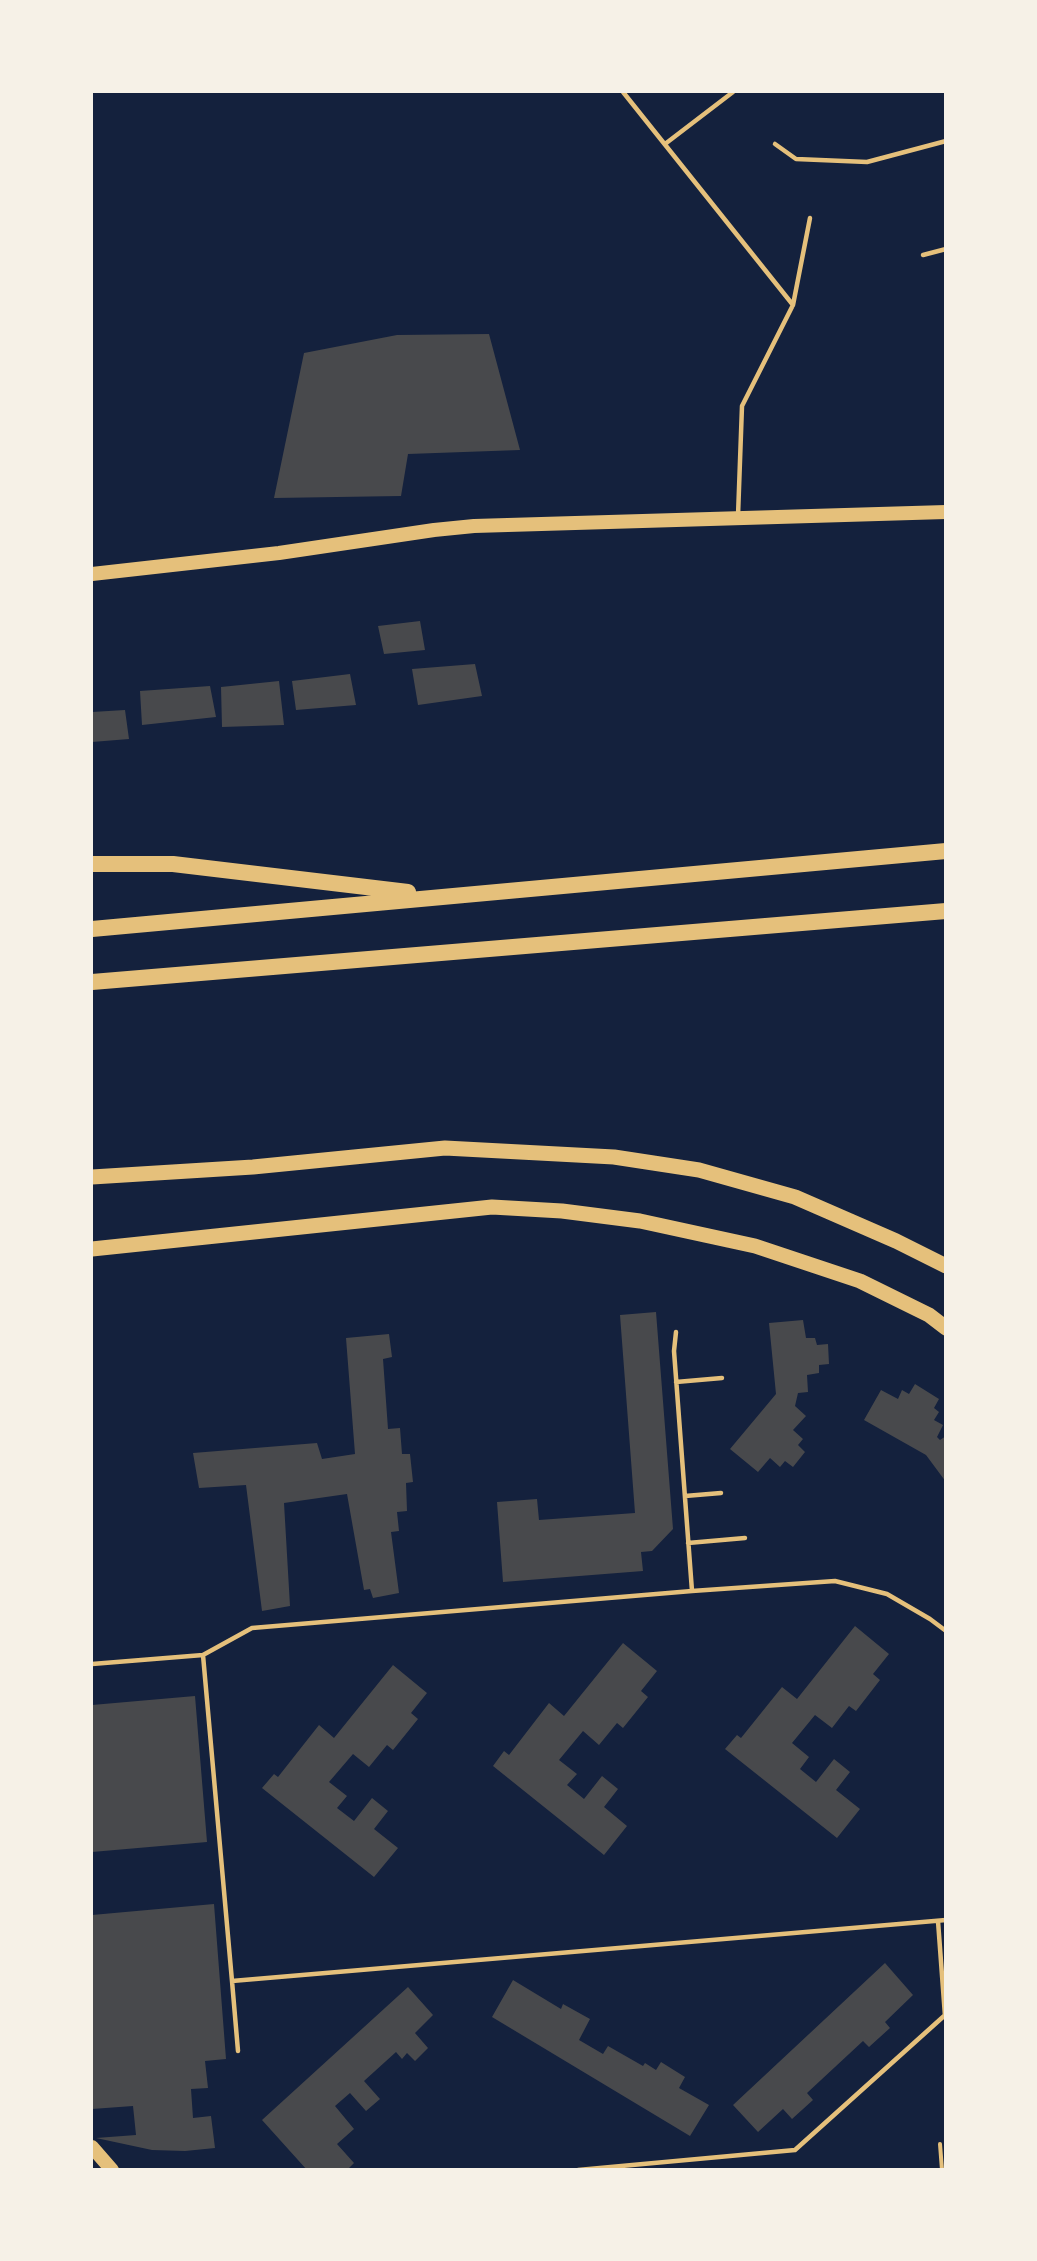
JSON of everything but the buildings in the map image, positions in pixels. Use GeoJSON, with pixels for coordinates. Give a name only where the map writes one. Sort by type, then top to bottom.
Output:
{"type":"FeatureCollection","features":[{"type":"Feature","properties":{"kind":"highway"},"geometry":{"type":"LineString","coordinates":[[92,928],[945,851]]}},
{"type":"Feature","properties":{"kind":"highway"},"geometry":{"type":"LineString","coordinates":[[92,864],[173,864],[442,896]]}},
{"type":"Feature","properties":{"kind":"highway"},"geometry":{"type":"LineString","coordinates":[[92,982],[945,911]]}},
{"type":"Feature","properties":{"kind":"highway"},"geometry":{"type":"LineString","coordinates":[[92,1177],[253,1167],[445,1148],[614,1157],[699,1170],[795,1197],[896,1241],[945,1266]]}},
{"type":"Feature","properties":{"kind":"highway"},"geometry":{"type":"LineString","coordinates":[[92,1249],[492,1207],[562,1211],[640,1221],[756,1246],[860,1281],[929,1315],[945,1328]]}},
{"type":"Feature","properties":{"kind":"main road"},"geometry":{"type":"LineString","coordinates":[[92,574],[279,553],[474,526],[945,513]]}},
{"type":"Feature","properties":{"kind":"main road"},"geometry":{"type":"LineString","coordinates":[[92,2147],[112,2169]]}},
{"type":"Feature","properties":{"kind":"lane"},"geometry":{"type":"LineString","coordinates":[[623,92],[793,305]]}},
{"type":"Feature","properties":{"kind":"lane"},"geometry":{"type":"LineString","coordinates":[[664,144],[733,92]]}},
{"type":"Feature","properties":{"kind":"lane"},"geometry":{"type":"LineString","coordinates":[[775,144],[796,159],[867,162],[945,141]]}},
{"type":"Feature","properties":{"kind":"lane"},"geometry":{"type":"LineString","coordinates":[[738,518],[742,406],[793,305],[810,218]]}},
{"type":"Feature","properties":{"kind":"lane"},"geometry":{"type":"LineString","coordinates":[[922,255],[945,249]]}},
{"type":"Feature","properties":{"kind":"lane"},"geometry":{"type":"LineString","coordinates":[[676,1332],[674,1351],[692,1591]]}},
{"type":"Feature","properties":{"kind":"lane"},"geometry":{"type":"LineString","coordinates":[[676,1382],[722,1378]]}},
{"type":"Feature","properties":{"kind":"lane"},"geometry":{"type":"LineString","coordinates":[[685,1496],[721,1493]]}},
{"type":"Feature","properties":{"kind":"lane"},"geometry":{"type":"LineString","coordinates":[[688,1543],[745,1538]]}},
{"type":"Feature","properties":{"kind":"lane"},"geometry":{"type":"LineString","coordinates":[[92,1664],[203,1655],[252,1628],[835,1581],[887,1594],[930,1619],[945,1631]]}},
{"type":"Feature","properties":{"kind":"lane"},"geometry":{"type":"LineString","coordinates":[[203,1655],[238,2051]]}},
{"type":"Feature","properties":{"kind":"lane"},"geometry":{"type":"LineString","coordinates":[[232,1981],[945,1920]]}},
{"type":"Feature","properties":{"kind":"lane"},"geometry":{"type":"LineString","coordinates":[[578,2169],[795,2150],[945,2016],[938,1921]]}},
{"type":"Feature","properties":{"kind":"path"},"geometry":{"type":"LineString","coordinates":[[940,2144],[942,2169]]}}]}
